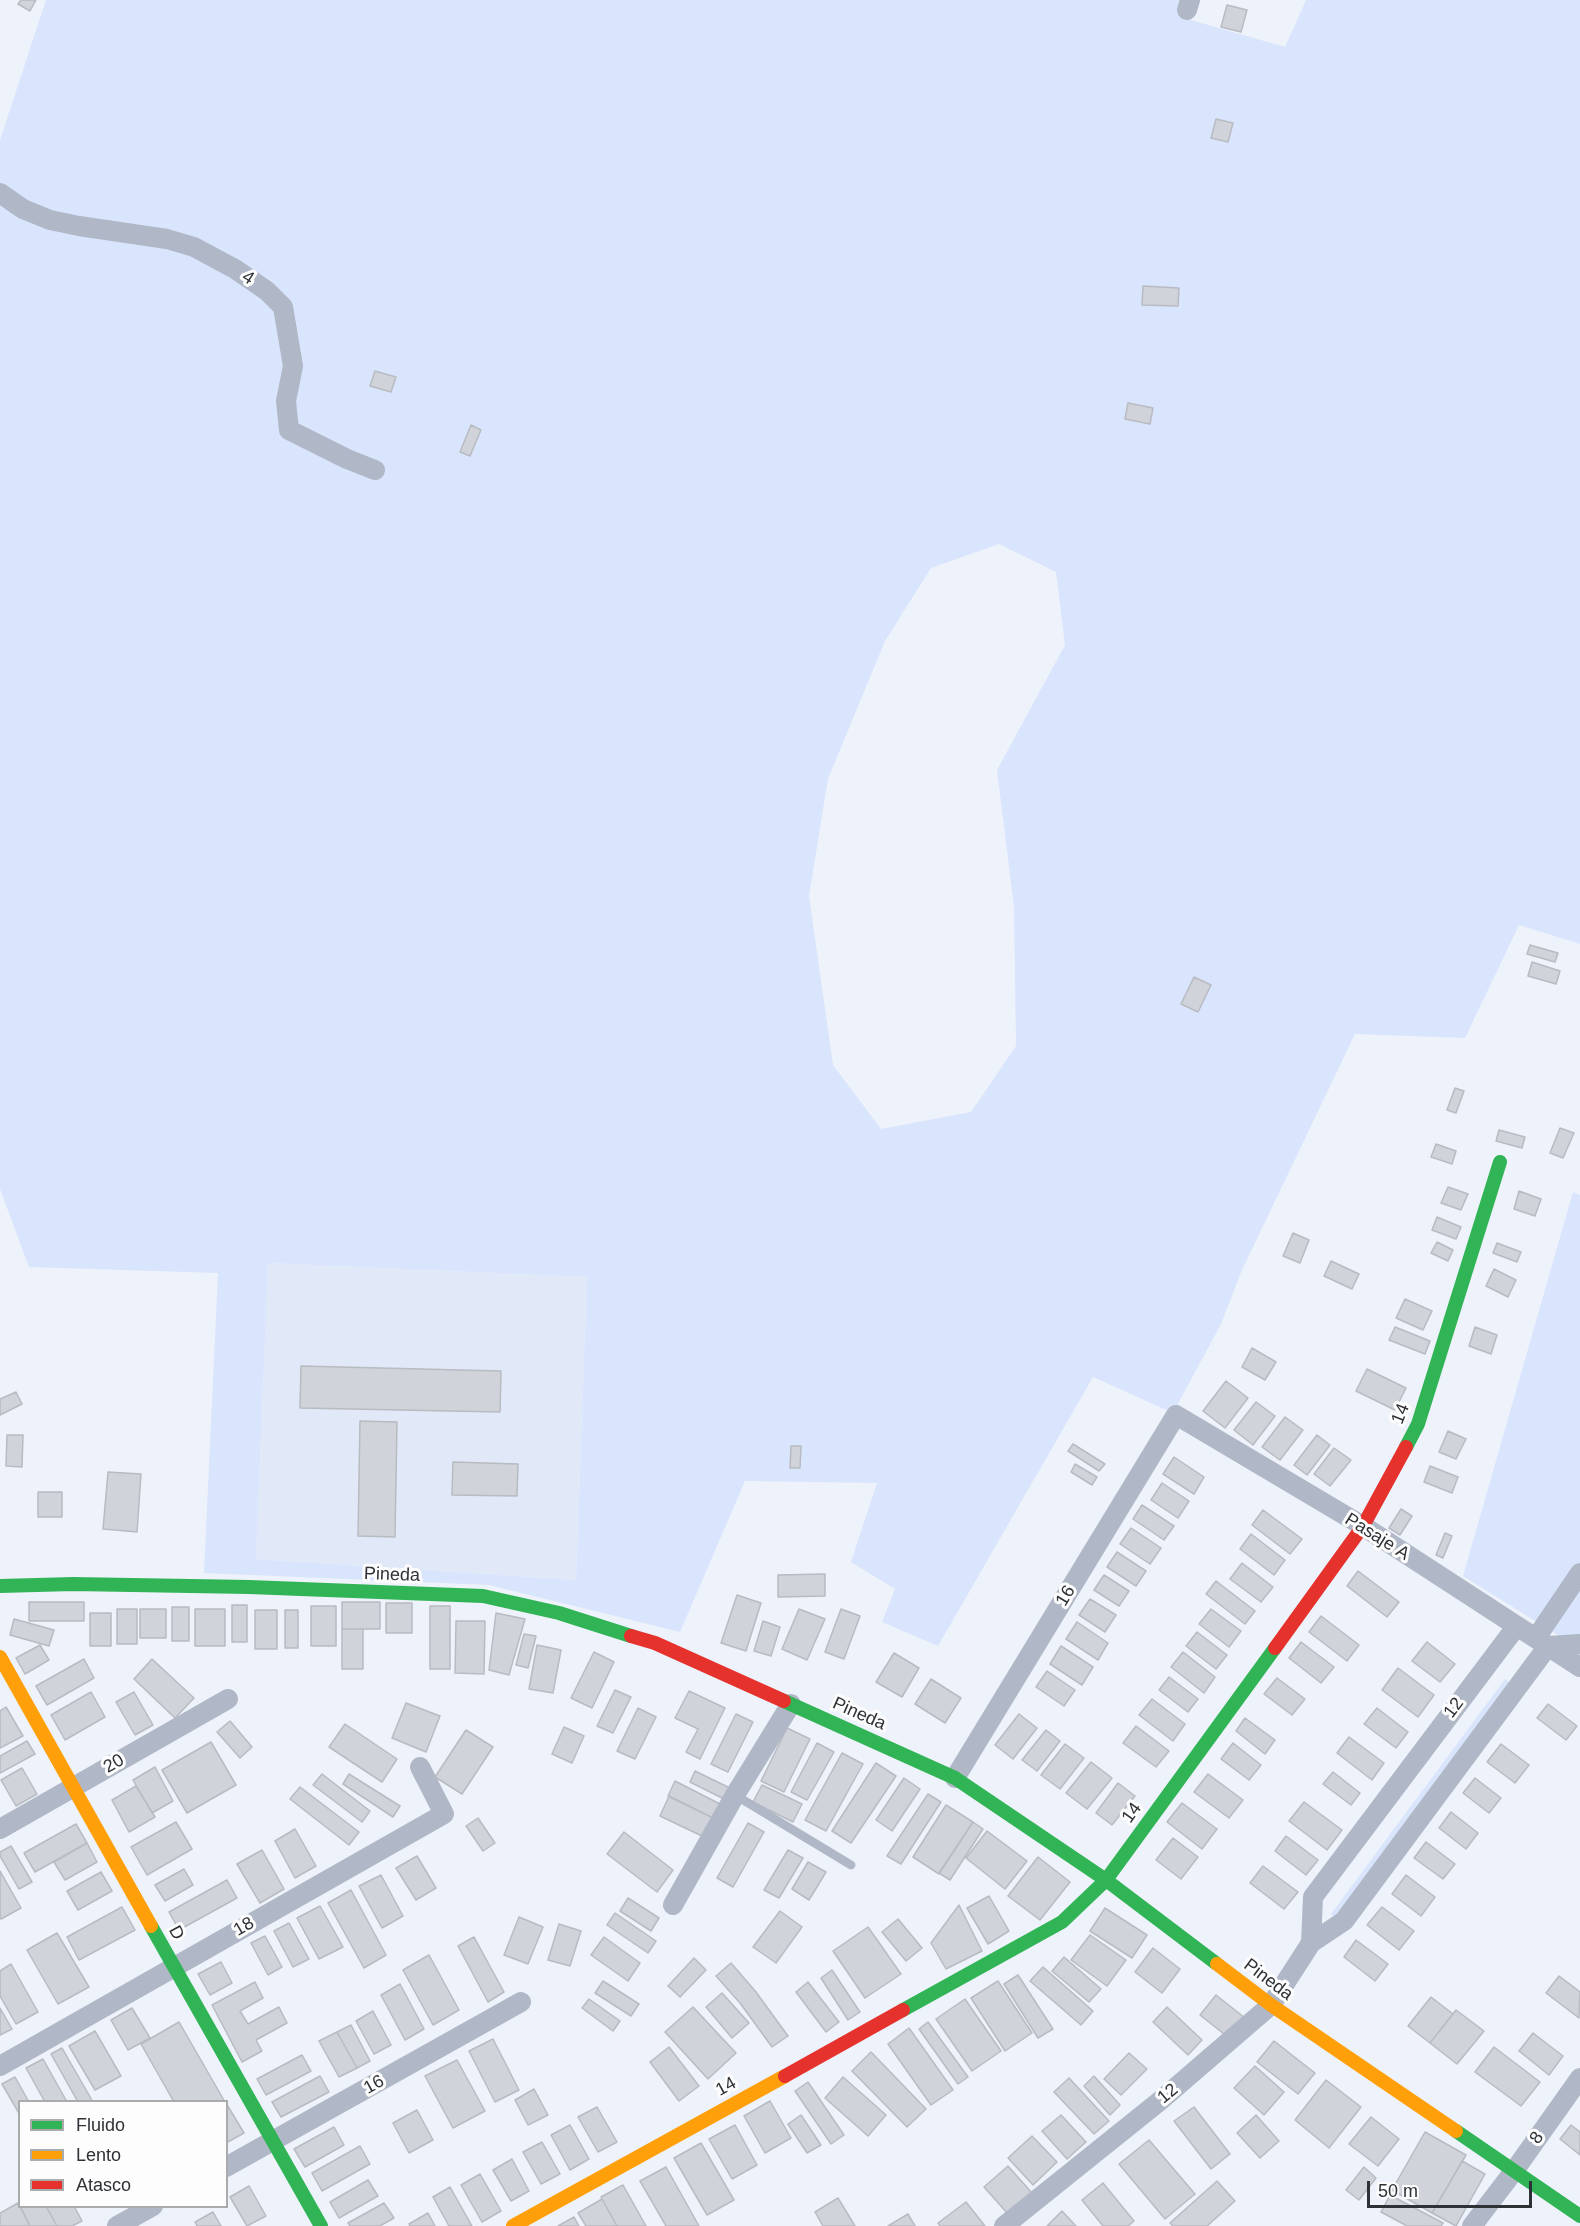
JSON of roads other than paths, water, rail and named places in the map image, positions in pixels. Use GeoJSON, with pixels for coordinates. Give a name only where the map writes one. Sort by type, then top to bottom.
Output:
{"type":"FeatureCollection","features":[{"type":"Feature","properties":{"kind":"street","name":"4"},"geometry":{"type":"LineString","coordinates":[[0,193],[23,209],[50,220],[167,239],[194,247],[235,269],[267,291],[283,307],[293,366],[286,401],[289,430],[347,459],[375,470]]}},
{"type":"Feature","properties":{"kind":"street","name":"14"},"geometry":{"type":"LineString","coordinates":[[513,2226],[1062,1922],[1106,1880],[1363,1526],[1418,1424],[1500,1162]]}},
{"type":"Feature","properties":{"kind":"street","name":"Pasaje A"},"geometry":{"type":"LineString","coordinates":[[1176,1415],[1363,1526],[1580,1667]]}},
{"type":"Feature","properties":{"kind":"street","name":"16"},"geometry":{"type":"LineString","coordinates":[[956,1778],[1176,1415]]}},
{"type":"Feature","properties":{"kind":"street","name":"12"},"geometry":{"type":"LineString","coordinates":[[1004,2226],[1161,2100],[1270,2005],[1311,1943],[1344,1921],[1542,1642],[1580,1573]]}},
{"type":"Feature","properties":{"kind":"street","name":"Pineda"},"geometry":{"type":"LineString","coordinates":[[0,1586],[73,1584],[237,1587],[483,1596],[559,1613],[655,1643],[956,1778],[1106,1880],[1270,2005],[1580,2216]]}},
{"type":"Feature","properties":{"kind":"street","name":"12"},"geometry":{"type":"LineString","coordinates":[[1311,1943],[1313,1897],[1516,1627]]}},
{"type":"Feature","properties":{"kind":"street"},"geometry":{"type":"LineString","coordinates":[[1542,1642],[1580,1644]]}},
{"type":"Feature","properties":{"kind":"street","name":"D"},"geometry":{"type":"LineString","coordinates":[[0,1657],[321,2226]]}},
{"type":"Feature","properties":{"kind":"street","name":"20"},"geometry":{"type":"LineString","coordinates":[[0,1829],[228,1699]]}},
{"type":"Feature","properties":{"kind":"street"},"geometry":{"type":"LineString","coordinates":[[673,1905],[735,1795],[791,1704]]}},
{"type":"Feature","properties":{"kind":"street","name":"18"},"geometry":{"type":"LineString","coordinates":[[0,2066],[444,1814],[420,1767]]}},
{"type":"Feature","properties":{"kind":"street","name":"16"},"geometry":{"type":"LineString","coordinates":[[228,2166],[521,2002]]}},
{"type":"Feature","properties":{"kind":"street","name":"8"},"geometry":{"type":"LineString","coordinates":[[1472,2226],[1580,2078]]}},
{"type":"Feature","properties":{"kind":"street"},"geometry":{"type":"LineString","coordinates":[[117,2226],[149,2208]]}},
{"type":"Feature","properties":{"kind":"lane"},"geometry":{"type":"LineString","coordinates":[[735,1795],[851,1865]]}}]}
